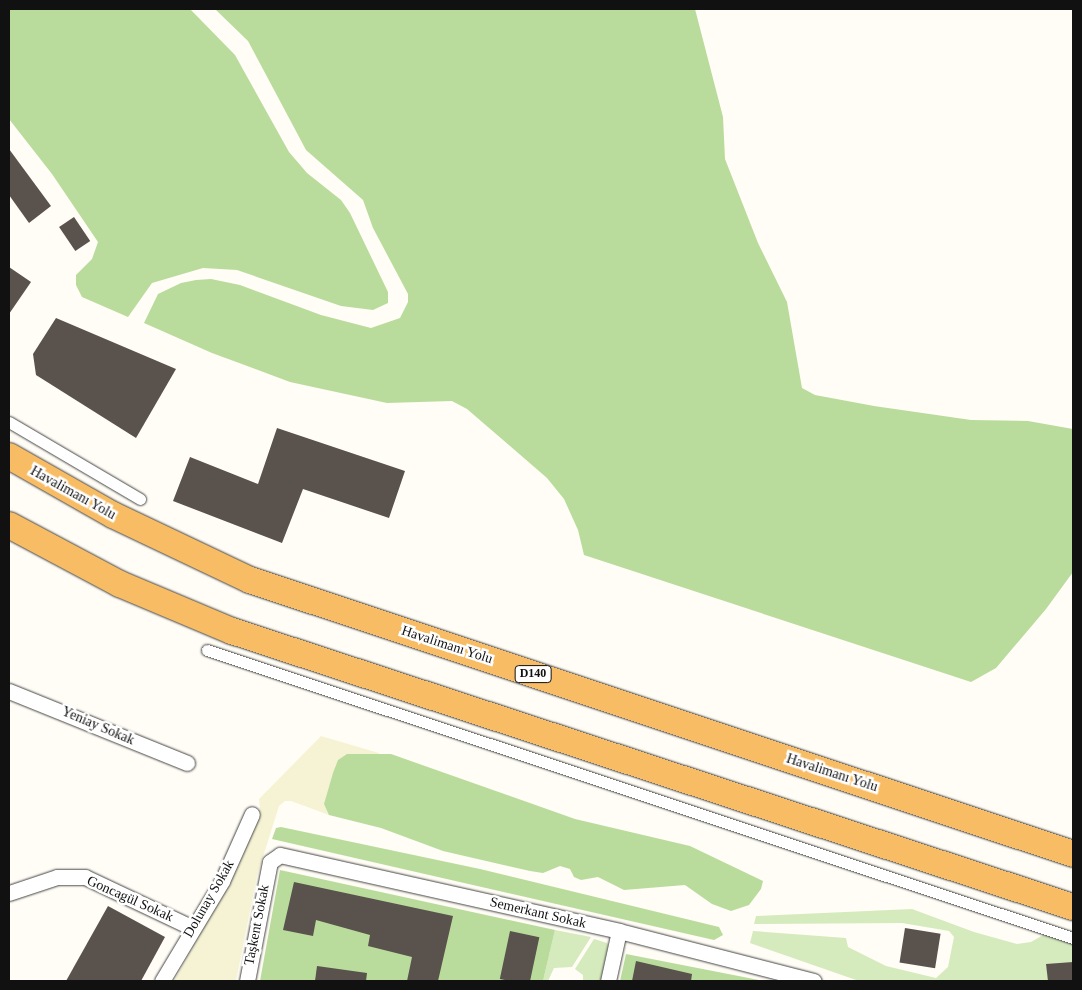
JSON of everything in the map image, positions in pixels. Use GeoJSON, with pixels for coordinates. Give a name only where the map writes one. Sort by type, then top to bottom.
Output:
{"type":"FeatureCollection","features":[{"type":"Feature","properties":{"kind":"highway","name":"Havalimanı Yolu"},"geometry":{"type":"LineString","coordinates":[[9,456],[113,515],[250,580],[1073,854]]}},
{"type":"Feature","properties":{"kind":"highway"},"geometry":{"type":"LineString","coordinates":[[9,525],[120,584],[232,631],[1073,907]]}},
{"type":"Feature","properties":{"kind":"street"},"geometry":{"type":"LineString","coordinates":[[9,422],[140,499]]}},
{"type":"Feature","properties":{"kind":"street"},"geometry":{"type":"LineString","coordinates":[[207,650],[1073,938]]}},
{"type":"Feature","properties":{"kind":"street","name":"Yeniay Sokak"},"geometry":{"type":"LineString","coordinates":[[9,691],[187,763]]}},
{"type":"Feature","properties":{"kind":"street","name":"Dolunay Sokak"},"geometry":{"type":"LineString","coordinates":[[162,981],[222,881],[252,814]]}},
{"type":"Feature","properties":{"kind":"street","name":"Semerkant Sokak"},"geometry":{"type":"LineString","coordinates":[[268,868],[270,862],[280,855],[619,932],[814,981]]}},
{"type":"Feature","properties":{"kind":"street","name":"Taşkent Sokak"},"geometry":{"type":"LineString","coordinates":[[247,981],[268,868]]}},
{"type":"Feature","properties":{"kind":"street","name":"Goncagül Sokak"},"geometry":{"type":"LineString","coordinates":[[9,894],[58,878],[85,878],[193,928]]}},
{"type":"Feature","properties":{"kind":"street"},"geometry":{"type":"LineString","coordinates":[[608,981],[619,932]]}},
{"type":"Feature","properties":{"kind":"shaded area"},"geometry":{"type":"Polygon","coordinates":[[[321,736],[379,753],[329,815],[291,801],[285,801],[279,806],[257,876],[236,981],[174,981],[244,853],[260,808],[259,799],[321,736]]]}},
{"type":"Feature","properties":{"kind":"green space"},"geometry":{"type":"Polygon","coordinates":[[[9,9],[190,9],[235,55],[289,152],[307,173],[341,200],[350,213],[388,292],[388,303],[373,310],[341,306],[237,270],[203,268],[152,283],[128,317],[82,297],[76,285],[76,275],[92,259],[98,242],[52,174],[9,119],[9,9]]]}},
{"type":"Feature","properties":{"kind":"green space"},"geometry":{"type":"Polygon","coordinates":[[[215,9],[695,9],[723,117],[725,159],[758,243],[787,302],[802,388],[815,395],[874,406],[971,420],[1028,421],[1073,429],[1073,572],[1046,609],[996,668],[971,682],[584,555],[578,530],[564,499],[547,478],[467,409],[452,401],[387,403],[290,382],[212,353],[144,323],[158,294],[181,283],[196,280],[211,279],[240,285],[321,315],[371,328],[400,318],[408,302],[408,294],[373,228],[363,200],[306,150],[248,41],[215,9]]]}},
{"type":"Feature","properties":{"kind":"green space"},"geometry":{"type":"Polygon","coordinates":[[[347,754],[391,754],[575,819],[690,846],[763,881],[761,889],[749,905],[731,911],[712,904],[685,885],[624,890],[598,877],[581,880],[574,877],[570,869],[560,866],[543,873],[530,871],[443,851],[381,828],[329,815],[324,804],[333,773],[338,760],[347,754]]]}},
{"type":"Feature","properties":{"kind":"green space"},"geometry":{"type":"Polygon","coordinates":[[[281,827],[480,869],[719,927],[723,935],[714,940],[272,839],[276,828],[281,827]]]}},
{"type":"Feature","properties":{"kind":"green space"},"geometry":{"type":"Polygon","coordinates":[[[280,870],[555,930],[543,981],[260,981],[280,870]]]}},
{"type":"Feature","properties":{"kind":"green space"},"geometry":{"type":"Polygon","coordinates":[[[912,909],[974,932],[1017,944],[1031,942],[1045,934],[1073,943],[1073,981],[859,981],[750,943],[753,931],[846,938],[848,947],[886,966],[936,978],[948,967],[954,937],[949,931],[902,923],[754,924],[756,916],[912,909]]]}},
{"type":"Feature","properties":{"kind":"green space"},"geometry":{"type":"Polygon","coordinates":[[[555,930],[591,937],[572,967],[554,968],[548,981],[543,981],[555,930]]]}},
{"type":"Feature","properties":{"kind":"green space"},"geometry":{"type":"Polygon","coordinates":[[[594,939],[607,943],[609,947],[602,981],[583,981],[583,975],[575,969],[594,939]]]}},
{"type":"Feature","properties":{"kind":"green space"},"geometry":{"type":"Polygon","coordinates":[[[626,954],[764,981],[620,981],[626,954]]]}},
{"type":"Feature","properties":{"kind":"building"},"geometry":{"type":"Polygon","coordinates":[[[9,149],[51,206],[29,223],[9,195],[9,149]]]}},
{"type":"Feature","properties":{"kind":"building"},"geometry":{"type":"Polygon","coordinates":[[[74,217],[90,241],[75,251],[59,227],[74,217]]]}},
{"type":"Feature","properties":{"kind":"building"},"geometry":{"type":"Polygon","coordinates":[[[9,267],[31,282],[9,314],[9,267]]]}},
{"type":"Feature","properties":{"kind":"building"},"geometry":{"type":"Polygon","coordinates":[[[56,318],[176,369],[136,438],[36,375],[33,354],[56,318]]]}},
{"type":"Feature","properties":{"kind":"building"},"geometry":{"type":"Polygon","coordinates":[[[277,428],[405,471],[389,518],[303,489],[282,543],[173,501],[190,457],[258,484],[277,428]]]}},
{"type":"Feature","properties":{"kind":"building"},"geometry":{"type":"Polygon","coordinates":[[[294,882],[453,916],[438,981],[407,981],[412,957],[368,946],[370,935],[316,920],[313,936],[283,930],[294,882]]]}},
{"type":"Feature","properties":{"kind":"building"},"geometry":{"type":"Polygon","coordinates":[[[108,906],[165,937],[141,981],[66,981],[108,906]]]}},
{"type":"Feature","properties":{"kind":"building"},"geometry":{"type":"Polygon","coordinates":[[[905,928],[941,934],[935,968],[900,963],[905,928]]]}},
{"type":"Feature","properties":{"kind":"building"},"geometry":{"type":"Polygon","coordinates":[[[510,931],[539,937],[530,981],[500,979],[510,931]]]}},
{"type":"Feature","properties":{"kind":"building"},"geometry":{"type":"Polygon","coordinates":[[[636,961],[692,974],[691,981],[632,981],[636,961]]]}},
{"type":"Feature","properties":{"kind":"building"},"geometry":{"type":"Polygon","coordinates":[[[1073,962],[1073,981],[1048,981],[1046,964],[1073,962]]]}},
{"type":"Feature","properties":{"kind":"building"},"geometry":{"type":"Polygon","coordinates":[[[317,966],[367,973],[366,981],[315,981],[317,966]]]}}]}
